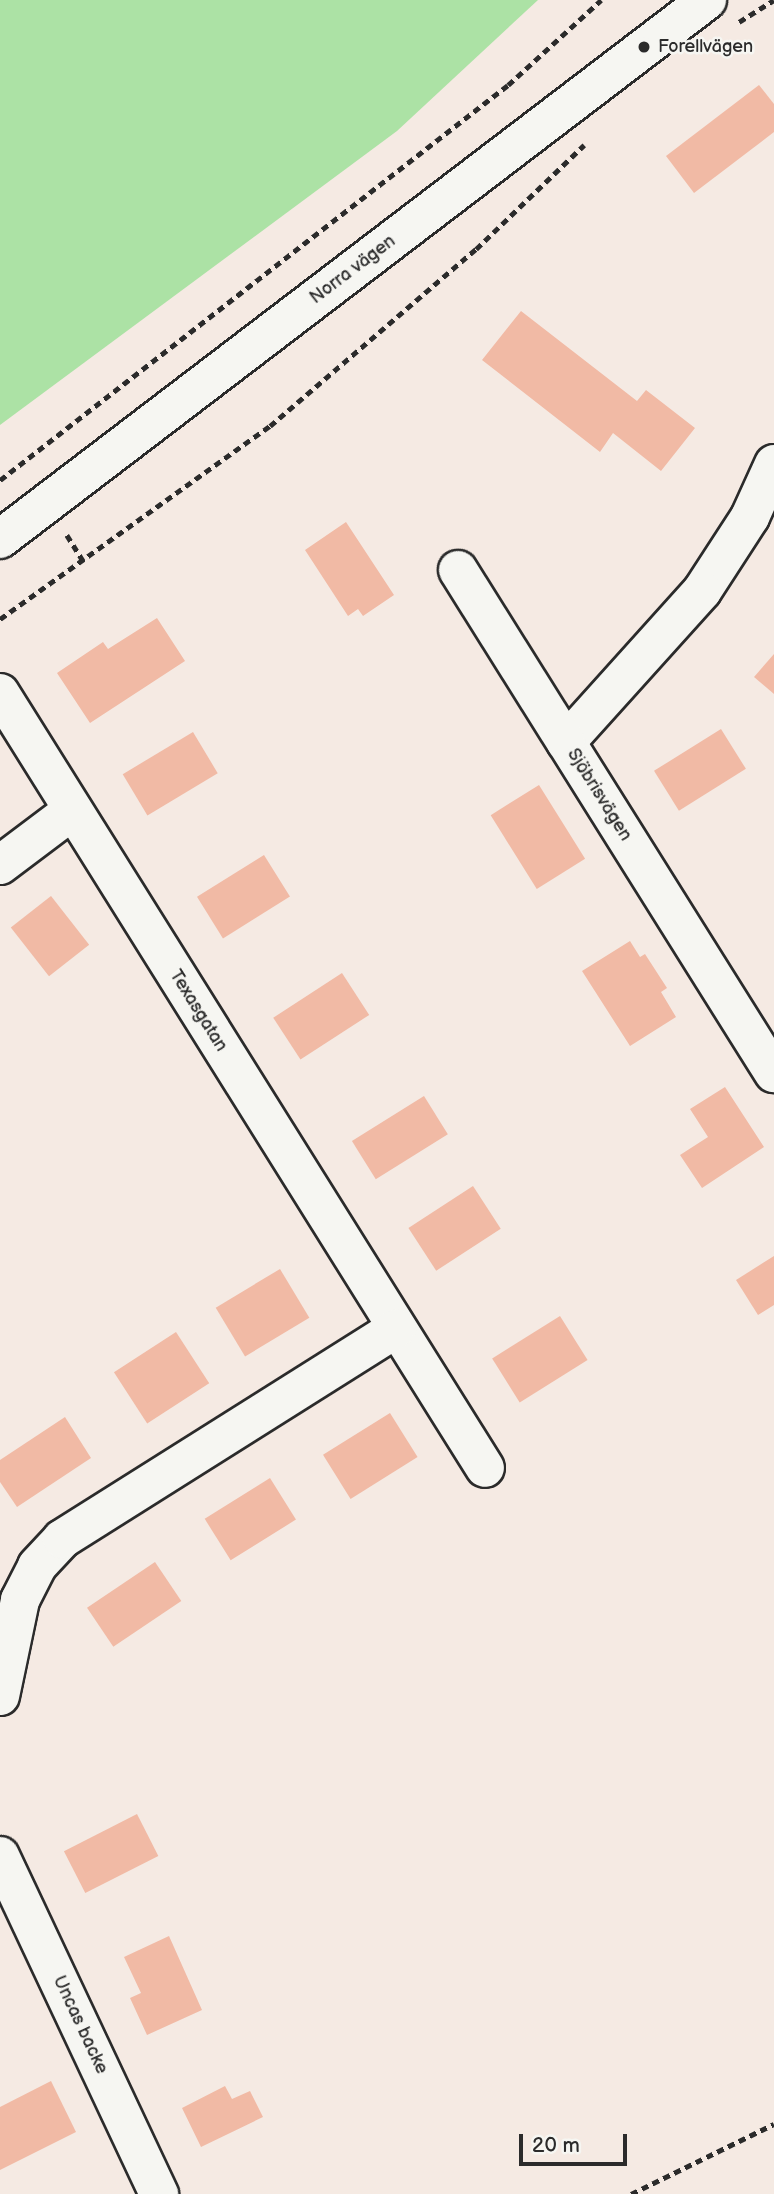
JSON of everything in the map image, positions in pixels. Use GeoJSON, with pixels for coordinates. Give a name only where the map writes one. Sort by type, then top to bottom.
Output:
{"type":"FeatureCollection","features":[{"type":"Feature","properties":{"kind":"street","name":"Norra vägen"},"geometry":{"type":"LineString","coordinates":[[0,540],[706,0]]}},
{"type":"Feature","properties":{"kind":"street","name":"Sjöbrisvägen"},"geometry":{"type":"LineString","coordinates":[[774,464],[750,517],[702,590],[566,742],[774,1073]]}},
{"type":"Feature","properties":{"kind":"street"},"geometry":{"type":"LineString","coordinates":[[458,570],[566,742]]}},
{"type":"Feature","properties":{"kind":"street","name":"Texasgatan"},"geometry":{"type":"LineString","coordinates":[[0,692],[485,1468]]}},
{"type":"Feature","properties":{"kind":"street"},"geometry":{"type":"LineString","coordinates":[[0,865],[73,810]]}},
{"type":"Feature","properties":{"kind":"street"},"geometry":{"type":"LineString","coordinates":[[0,1696],[20,1601],[37,1566],[62,1539],[396,1328]]}},
{"type":"Feature","properties":{"kind":"street","name":"Uncas backe"},"geometry":{"type":"LineString","coordinates":[[0,1856],[159,2194]]}},
{"type":"Feature","properties":{"kind":"path"},"geometry":{"type":"LineString","coordinates":[[0,480],[508,85],[601,0]]}},
{"type":"Feature","properties":{"kind":"path"},"geometry":{"type":"LineString","coordinates":[[734,26],[774,0]]}},
{"type":"Feature","properties":{"kind":"path"},"geometry":{"type":"LineString","coordinates":[[0,619],[270,426],[476,249],[587,142]]}},
{"type":"Feature","properties":{"kind":"path"},"geometry":{"type":"LineString","coordinates":[[61,526],[83,561]]}},
{"type":"Feature","properties":{"kind":"path"},"geometry":{"type":"LineString","coordinates":[[631,2194],[774,2124]]}},
{"type":"Feature","properties":{"kind":"green space"},"geometry":{"type":"Polygon","coordinates":[[[0,0],[538,0],[397,131],[0,425],[0,0]]]}},
{"type":"Feature","properties":{"kind":"building"},"geometry":{"type":"Polygon","coordinates":[[[759,85],[774,104],[774,132],[694,193],[666,156],[759,85]]]}},
{"type":"Feature","properties":{"kind":"building"},"geometry":{"type":"Polygon","coordinates":[[[521,311],[637,401],[646,390],[695,428],[661,471],[613,433],[600,452],[482,360],[521,311]]]}},
{"type":"Feature","properties":{"kind":"building"},"geometry":{"type":"Polygon","coordinates":[[[346,522],[394,595],[363,616],[358,609],[348,616],[305,550],[346,522]]]}},
{"type":"Feature","properties":{"kind":"building"},"geometry":{"type":"Polygon","coordinates":[[[157,618],[185,661],[90,723],[57,673],[103,642],[108,649],[157,618]]]}},
{"type":"Feature","properties":{"kind":"building"},"geometry":{"type":"Polygon","coordinates":[[[774,654],[774,694],[754,677],[774,654]]]}},
{"type":"Feature","properties":{"kind":"building"},"geometry":{"type":"Polygon","coordinates":[[[721,729],[746,769],[679,811],[654,771],[721,729]]]}},
{"type":"Feature","properties":{"kind":"building"},"geometry":{"type":"Polygon","coordinates":[[[193,732],[218,773],[147,815],[123,774],[193,732]]]}},
{"type":"Feature","properties":{"kind":"building"},"geometry":{"type":"Polygon","coordinates":[[[539,785],[585,859],[537,889],[491,815],[539,785]]]}},
{"type":"Feature","properties":{"kind":"building"},"geometry":{"type":"Polygon","coordinates":[[[264,855],[290,897],[223,938],[197,897],[264,855]]]}},
{"type":"Feature","properties":{"kind":"building"},"geometry":{"type":"Polygon","coordinates":[[[51,896],[89,945],[49,976],[11,927],[51,896]]]}},
{"type":"Feature","properties":{"kind":"building"},"geometry":{"type":"Polygon","coordinates":[[[630,941],[640,957],[645,954],[667,988],[661,992],[676,1017],[630,1046],[582,971],[630,941]]]}},
{"type":"Feature","properties":{"kind":"building"},"geometry":{"type":"Polygon","coordinates":[[[342,973],[369,1015],[300,1060],[273,1018],[342,973]]]}},
{"type":"Feature","properties":{"kind":"building"},"geometry":{"type":"Polygon","coordinates":[[[725,1087],[764,1147],[702,1188],[680,1155],[708,1137],[690,1109],[725,1087]]]}},
{"type":"Feature","properties":{"kind":"building"},"geometry":{"type":"Polygon","coordinates":[[[424,1096],[448,1134],[376,1179],[352,1141],[424,1096]]]}},
{"type":"Feature","properties":{"kind":"building"},"geometry":{"type":"Polygon","coordinates":[[[473,1186],[501,1229],[436,1271],[408,1228],[473,1186]]]}},
{"type":"Feature","properties":{"kind":"building"},"geometry":{"type":"Polygon","coordinates":[[[774,1256],[774,1305],[758,1315],[736,1280],[774,1256]]]}},
{"type":"Feature","properties":{"kind":"building"},"geometry":{"type":"Polygon","coordinates":[[[280,1269],[309,1318],[245,1356],[216,1308],[280,1269]]]}},
{"type":"Feature","properties":{"kind":"building"},"geometry":{"type":"Polygon","coordinates":[[[560,1316],[588,1360],[520,1402],[492,1358],[560,1316]]]}},
{"type":"Feature","properties":{"kind":"building"},"geometry":{"type":"Polygon","coordinates":[[[176,1332],[209,1383],[147,1423],[114,1372],[176,1332]]]}},
{"type":"Feature","properties":{"kind":"building"},"geometry":{"type":"Polygon","coordinates":[[[390,1413],[418,1457],[351,1499],[323,1455],[390,1413]]]}},
{"type":"Feature","properties":{"kind":"building"},"geometry":{"type":"Polygon","coordinates":[[[65,1417],[91,1458],[17,1507],[0,1482],[0,1460],[65,1417]]]}},
{"type":"Feature","properties":{"kind":"building"},"geometry":{"type":"Polygon","coordinates":[[[270,1478],[296,1520],[231,1560],[205,1519],[270,1478]]]}},
{"type":"Feature","properties":{"kind":"building"},"geometry":{"type":"Polygon","coordinates":[[[155,1562],[181,1601],[113,1647],[87,1608],[155,1562]]]}},
{"type":"Feature","properties":{"kind":"building"},"geometry":{"type":"Polygon","coordinates":[[[137,1814],[158,1856],[85,1893],[64,1851],[137,1814]]]}},
{"type":"Feature","properties":{"kind":"building"},"geometry":{"type":"Polygon","coordinates":[[[169,1936],[202,2010],[147,2035],[130,1998],[141,1993],[124,1957],[169,1936]]]}},
{"type":"Feature","properties":{"kind":"building"},"geometry":{"type":"Polygon","coordinates":[[[51,2081],[76,2132],[0,2170],[0,2107],[51,2081]]]}},
{"type":"Feature","properties":{"kind":"building"},"geometry":{"type":"Polygon","coordinates":[[[225,2086],[232,2099],[250,2091],[263,2117],[201,2147],[182,2108],[225,2086]]]}},
{"type":"Feature","properties":{"kind":"place","name":"Forellvägen"},"geometry":{"type":"Point","coordinates":[644,47]}}]}
